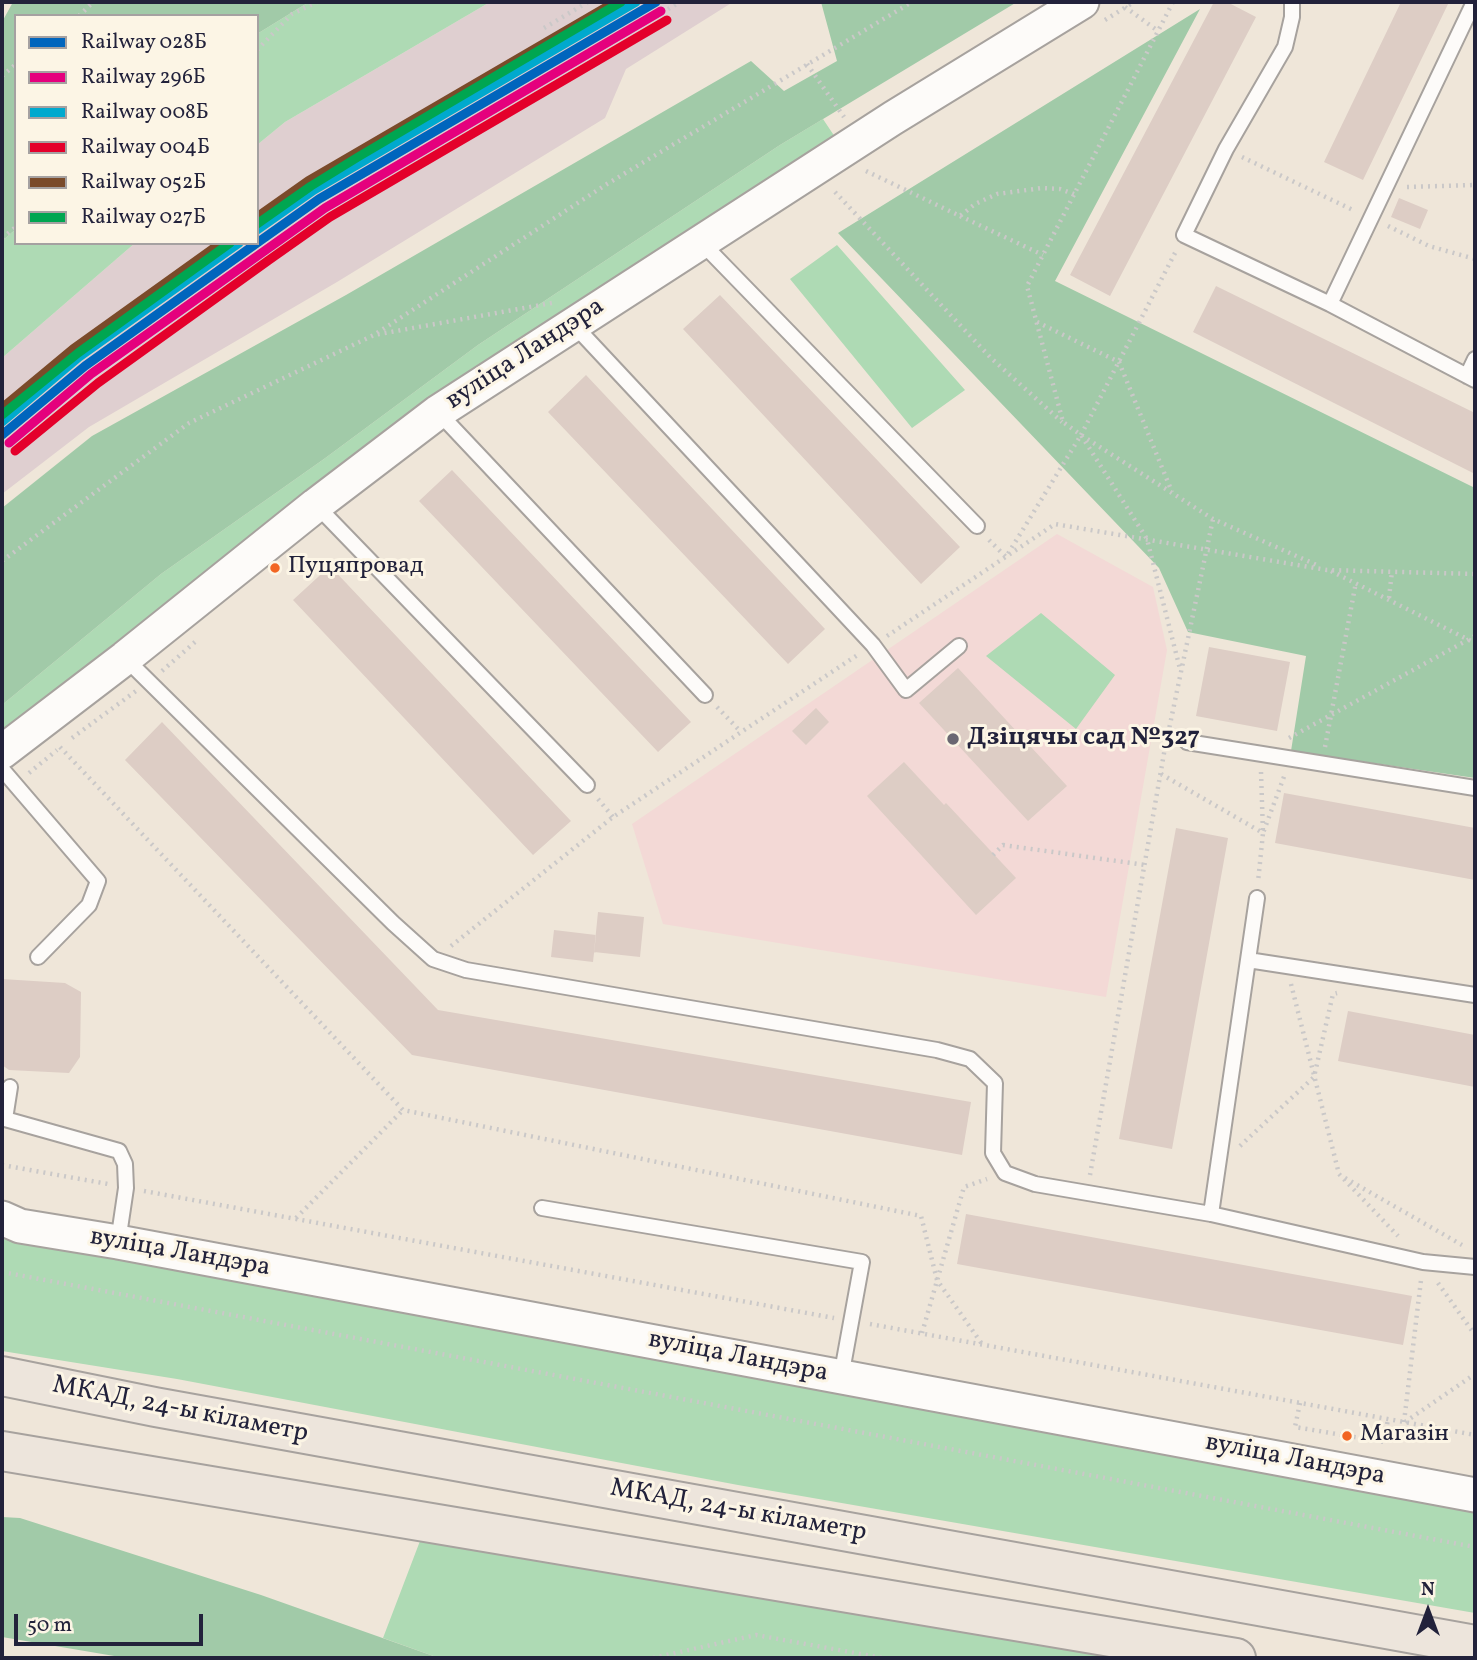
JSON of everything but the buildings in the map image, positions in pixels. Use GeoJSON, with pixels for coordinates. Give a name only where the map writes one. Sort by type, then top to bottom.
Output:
{"type":"FeatureCollection","features":[{"type":"Feature","properties":{"kind":"highway","name":"МКАД, 24-ы кіламетр"},"geometry":{"type":"LineString","coordinates":[[2,1376],[168,1410],[1475,1645]]}},
{"type":"Feature","properties":{"kind":"highway"},"geometry":{"type":"LineString","coordinates":[[2,1451],[1236,1658]]}},
{"type":"Feature","properties":{"kind":"street","name":"вуліца Ландэра"},"geometry":{"type":"LineString","coordinates":[[2,752],[566,313],[701,242],[893,118],[1092,12]]}},
{"type":"Feature","properties":{"kind":"street","name":"вуліца Ландэра"},"geometry":{"type":"LineString","coordinates":[[8,1222],[1475,1495]]}},
{"type":"Feature","properties":{"kind":"lane"},"geometry":{"type":"LineString","coordinates":[[1292,2],[1292,17],[1285,47],[1226,149],[1184,235],[1330,304],[1471,378],[1475,359]]}},
{"type":"Feature","properties":{"kind":"lane"},"geometry":{"type":"LineString","coordinates":[[1330,304],[1474,2]]}},
{"type":"Feature","properties":{"kind":"lane"},"geometry":{"type":"LineString","coordinates":[[701,242],[977,526]]}},
{"type":"Feature","properties":{"kind":"lane"},"geometry":{"type":"LineString","coordinates":[[566,313],[873,645],[906,690],[959,646]]}},
{"type":"Feature","properties":{"kind":"lane"},"geometry":{"type":"LineString","coordinates":[[438,412],[705,695]]}},
{"type":"Feature","properties":{"kind":"lane"},"geometry":{"type":"LineString","coordinates":[[316,505],[587,785]]}},
{"type":"Feature","properties":{"kind":"lane"},"geometry":{"type":"LineString","coordinates":[[125,658],[433,959],[466,971],[937,1050],[971,1059],[995,1083],[993,1153],[1004,1173],[1035,1184],[1210,1214],[1423,1262],[1475,1267]]}},
{"type":"Feature","properties":{"kind":"lane"},"geometry":{"type":"LineString","coordinates":[[1187,742],[1475,788]]}},
{"type":"Feature","properties":{"kind":"lane"},"geometry":{"type":"LineString","coordinates":[[2,769],[98,881],[89,905],[38,957]]}},
{"type":"Feature","properties":{"kind":"lane"},"geometry":{"type":"LineString","coordinates":[[1210,1214],[1257,898]]}},
{"type":"Feature","properties":{"kind":"lane"},"geometry":{"type":"LineString","coordinates":[[1248,960],[1475,995]]}},
{"type":"Feature","properties":{"kind":"lane"},"geometry":{"type":"LineString","coordinates":[[10,1087],[5,1119],[119,1150],[125,1164],[126,1188],[118,1242]]}},
{"type":"Feature","properties":{"kind":"lane"},"geometry":{"type":"LineString","coordinates":[[542,1208],[862,1262],[841,1377]]}},
{"type":"Feature","properties":{"kind":"path"},"geometry":{"type":"LineString","coordinates":[[259,48],[292,15],[317,2]]}},
{"type":"Feature","properties":{"kind":"path"},"geometry":{"type":"LineString","coordinates":[[544,28],[588,2]]}},
{"type":"Feature","properties":{"kind":"path"},"geometry":{"type":"LineString","coordinates":[[650,20],[680,2]]}},
{"type":"Feature","properties":{"kind":"path"},"geometry":{"type":"LineString","coordinates":[[2,561],[189,423],[373,335],[607,184],[912,2]]}},
{"type":"Feature","properties":{"kind":"path"},"geometry":{"type":"LineString","coordinates":[[1092,12],[1125,7],[1134,2]]}},
{"type":"Feature","properties":{"kind":"path"},"geometry":{"type":"LineString","coordinates":[[1063,422],[1027,286],[1173,2]]}},
{"type":"Feature","properties":{"kind":"path"},"geometry":{"type":"LineString","coordinates":[[1125,7],[1158,31]]}},
{"type":"Feature","properties":{"kind":"path"},"geometry":{"type":"LineString","coordinates":[[807,64],[848,122]]}},
{"type":"Feature","properties":{"kind":"path"},"geometry":{"type":"LineString","coordinates":[[1226,149],[1429,246],[1475,259]]}},
{"type":"Feature","properties":{"kind":"path"},"geometry":{"type":"LineString","coordinates":[[856,178],[876,165]]}},
{"type":"Feature","properties":{"kind":"path"},"geometry":{"type":"LineString","coordinates":[[866,171],[1043,256]]}},
{"type":"Feature","properties":{"kind":"path"},"geometry":{"type":"LineString","coordinates":[[824,199],[846,185]]}},
{"type":"Feature","properties":{"kind":"path"},"geometry":{"type":"LineString","coordinates":[[1385,188],[1475,185]]}},
{"type":"Feature","properties":{"kind":"path"},"geometry":{"type":"LineString","coordinates":[[960,216],[975,204],[997,194],[1042,188],[1075,194]]}},
{"type":"Feature","properties":{"kind":"path"},"geometry":{"type":"LineString","coordinates":[[835,192],[991,358],[1081,436],[1213,519],[1356,582],[1475,643]]}},
{"type":"Feature","properties":{"kind":"path"},"geometry":{"type":"LineString","coordinates":[[1006,557],[1081,436],[1184,235]]}},
{"type":"Feature","properties":{"kind":"path"},"geometry":{"type":"LineString","coordinates":[[373,335],[566,313]]}},
{"type":"Feature","properties":{"kind":"path"},"geometry":{"type":"LineString","coordinates":[[1037,322],[1119,362],[1172,493]]}},
{"type":"Feature","properties":{"kind":"path"},"geometry":{"type":"LineString","coordinates":[[1081,436],[1147,539],[1180,669]]}},
{"type":"Feature","properties":{"kind":"path"},"geometry":{"type":"LineString","coordinates":[[1087,1191],[1180,669],[1213,519]]}},
{"type":"Feature","properties":{"kind":"path"},"geometry":{"type":"LineString","coordinates":[[433,959],[612,817],[1055,524],[1327,570],[1475,574]]}},
{"type":"Feature","properties":{"kind":"path"},"geometry":{"type":"LineString","coordinates":[[1389,599],[1392,571]]}},
{"type":"Feature","properties":{"kind":"path"},"geometry":{"type":"LineString","coordinates":[[1322,764],[1356,582]]}},
{"type":"Feature","properties":{"kind":"path"},"geometry":{"type":"LineString","coordinates":[[1257,898],[1262,833],[1260,754],[1475,636]]}},
{"type":"Feature","properties":{"kind":"path"},"geometry":{"type":"LineString","coordinates":[[15,785],[199,639]]}},
{"type":"Feature","properties":{"kind":"path"},"geometry":{"type":"LineString","coordinates":[[705,695],[741,732]]}},
{"type":"Feature","properties":{"kind":"path"},"geometry":{"type":"LineString","coordinates":[[60,747],[403,1110],[921,1216],[937,1280],[982,1345]]}},
{"type":"Feature","properties":{"kind":"path"},"geometry":{"type":"LineString","coordinates":[[1262,833],[1291,759]]}},
{"type":"Feature","properties":{"kind":"path"},"geometry":{"type":"LineString","coordinates":[[1161,775],[1262,833]]}},
{"type":"Feature","properties":{"kind":"path"},"geometry":{"type":"LineString","coordinates":[[993,855],[1003,845],[1145,865]]}},
{"type":"Feature","properties":{"kind":"path"},"geometry":{"type":"LineString","coordinates":[[1286,966],[1339,1174],[1423,1262],[1475,1335]]}},
{"type":"Feature","properties":{"kind":"path"},"geometry":{"type":"LineString","coordinates":[[1217,1167],[1314,1077],[1333,994],[1347,993]]}},
{"type":"Feature","properties":{"kind":"path"},"geometry":{"type":"LineString","coordinates":[[295,1219],[403,1110]]}},
{"type":"Feature","properties":{"kind":"path"},"geometry":{"type":"LineString","coordinates":[[2,1165],[1475,1435]]}},
{"type":"Feature","properties":{"kind":"path"},"geometry":{"type":"LineString","coordinates":[[922,1334],[964,1187],[1004,1173]]}},
{"type":"Feature","properties":{"kind":"path"},"geometry":{"type":"LineString","coordinates":[[1339,1174],[1464,1246]]}},
{"type":"Feature","properties":{"kind":"path"},"geometry":{"type":"LineString","coordinates":[[1404,1422],[1423,1262]]}},
{"type":"Feature","properties":{"kind":"path"},"geometry":{"type":"LineString","coordinates":[[2,1272],[1475,1547]]}},
{"type":"Feature","properties":{"kind":"path"},"geometry":{"type":"LineString","coordinates":[[1404,1422],[1475,1374]]}},
{"type":"Feature","properties":{"kind":"path"},"geometry":{"type":"LineString","coordinates":[[1300,1403],[1295,1427],[1384,1442],[1388,1419]]}},
{"type":"Feature","properties":{"kind":"path"},"geometry":{"type":"LineString","coordinates":[[653,1658],[756,1635],[883,1658]]}},
{"type":"Feature","properties":{"kind":"shaded area"},"geometry":{"type":"Polygon","coordinates":[[[490,2],[733,2],[626,69],[605,118],[337,282],[89,427],[2,494],[2,358],[133,245],[259,245],[259,143],[285,122],[490,2]]]}},
{"type":"Feature","properties":{"kind":"shaded area","name":"Дзіцячы сад №327"},"geometry":{"type":"Polygon","coordinates":[[[1057,534],[1153,587],[1167,650],[1106,997],[663,924],[632,824],[1057,534]]]}},
{"type":"Feature","properties":{"kind":"green space"},"geometry":{"type":"Polygon","coordinates":[[[13,2],[309,2],[259,33],[259,14],[14,14],[14,231],[2,241],[2,22],[13,2]]]}},
{"type":"Feature","properties":{"kind":"green space"},"geometry":{"type":"Polygon","coordinates":[[[309,2],[490,2],[285,122],[259,143],[259,33],[309,2]]]}},
{"type":"Feature","properties":{"kind":"green space"},"geometry":{"type":"Polygon","coordinates":[[[821,2],[1017,2],[780,145],[478,345],[324,459],[161,574],[2,705],[2,508],[92,436],[346,295],[751,61],[784,91],[837,61],[821,2]]]}},
{"type":"Feature","properties":{"kind":"green space"},"geometry":{"type":"Polygon","coordinates":[[[1200,9],[1055,281],[1475,488],[1475,778],[1291,751],[1306,656],[1188,632],[1159,568],[838,233],[1200,9]]]}},
{"type":"Feature","properties":{"kind":"green space"},"geometry":{"type":"Polygon","coordinates":[[[823,119],[837,140],[2,733],[2,705],[161,574],[324,459],[478,345],[823,119]]]}},
{"type":"Feature","properties":{"kind":"green space"},"geometry":{"type":"Polygon","coordinates":[[[14,231],[14,245],[133,245],[2,358],[2,241],[14,231]]]}},
{"type":"Feature","properties":{"kind":"green space"},"geometry":{"type":"Polygon","coordinates":[[[837,245],[965,390],[912,428],[790,279],[837,245]]]}},
{"type":"Feature","properties":{"kind":"green space"},"geometry":{"type":"Polygon","coordinates":[[[1041,613],[1115,675],[1076,729],[986,656],[1041,613]]]}},
{"type":"Feature","properties":{"kind":"green space"},"geometry":{"type":"Polygon","coordinates":[[[2,1232],[1475,1513],[1475,1613],[738,1485],[177,1379],[2,1351],[2,1232]]]}},
{"type":"Feature","properties":{"kind":"green space"},"geometry":{"type":"Polygon","coordinates":[[[2,1517],[20,1518],[261,1595],[439,1658],[126,1658],[2,1637],[2,1517]]]}},
{"type":"Feature","properties":{"kind":"green space"},"geometry":{"type":"Polygon","coordinates":[[[420,1541],[1136,1658],[439,1658],[383,1638],[420,1541]]]}},
{"type":"Feature","properties":{"kind":"rail line","name":"052Б"},"geometry":{"type":"LineString","coordinates":[[259,216],[308,181],[615,2]]}},
{"type":"Feature","properties":{"kind":"rail line","name":"027Б"},"geometry":{"type":"LineString","coordinates":[[259,223],[358,157],[621,2]]}},
{"type":"Feature","properties":{"kind":"rail line","name":"008Б"},"geometry":{"type":"LineString","coordinates":[[259,229],[314,190],[636,2]]}},
{"type":"Feature","properties":{"kind":"rail line","name":"028Б"},"geometry":{"type":"LineString","coordinates":[[259,242],[319,199],[656,2]]}},
{"type":"Feature","properties":{"kind":"rail line","name":"296Б"},"geometry":{"type":"LineString","coordinates":[[263,252],[325,208],[661,11]]}},
{"type":"Feature","properties":{"kind":"rail line","name":"004Б"},"geometry":{"type":"LineString","coordinates":[[269,260],[330,217],[667,20]]}},
{"type":"Feature","properties":{"kind":"rail line","name":"052Б"},"geometry":{"type":"LineString","coordinates":[[2,408],[73,349],[218,245]]}},
{"type":"Feature","properties":{"kind":"rail line","name":"027Б"},"geometry":{"type":"LineString","coordinates":[[2,415],[78,353],[227,245]]}},
{"type":"Feature","properties":{"kind":"rail line","name":"008Б"},"geometry":{"type":"LineString","coordinates":[[2,422],[79,357],[236,245]]}},
{"type":"Feature","properties":{"kind":"rail line","name":"028Б"},"geometry":{"type":"LineString","coordinates":[[2,435],[85,366],[254,245]]}},
{"type":"Feature","properties":{"kind":"rail line","name":"296Б"},"geometry":{"type":"LineString","coordinates":[[9,443],[91,374],[263,252]]}},
{"type":"Feature","properties":{"kind":"rail line","name":"004Б"},"geometry":{"type":"LineString","coordinates":[[15,451],[98,383],[269,260]]}},
{"type":"Feature","properties":{"kind":"place","name":"Пуцяпровад"},"geometry":{"type":"Point","coordinates":[275,568]}},
{"type":"Feature","properties":{"kind":"place","name":"Дзіцячы сад №327"},"geometry":{"type":"Point","coordinates":[953,739]}},
{"type":"Feature","properties":{"kind":"place","name":"Магазін"},"geometry":{"type":"Point","coordinates":[1347,1436]}}]}
